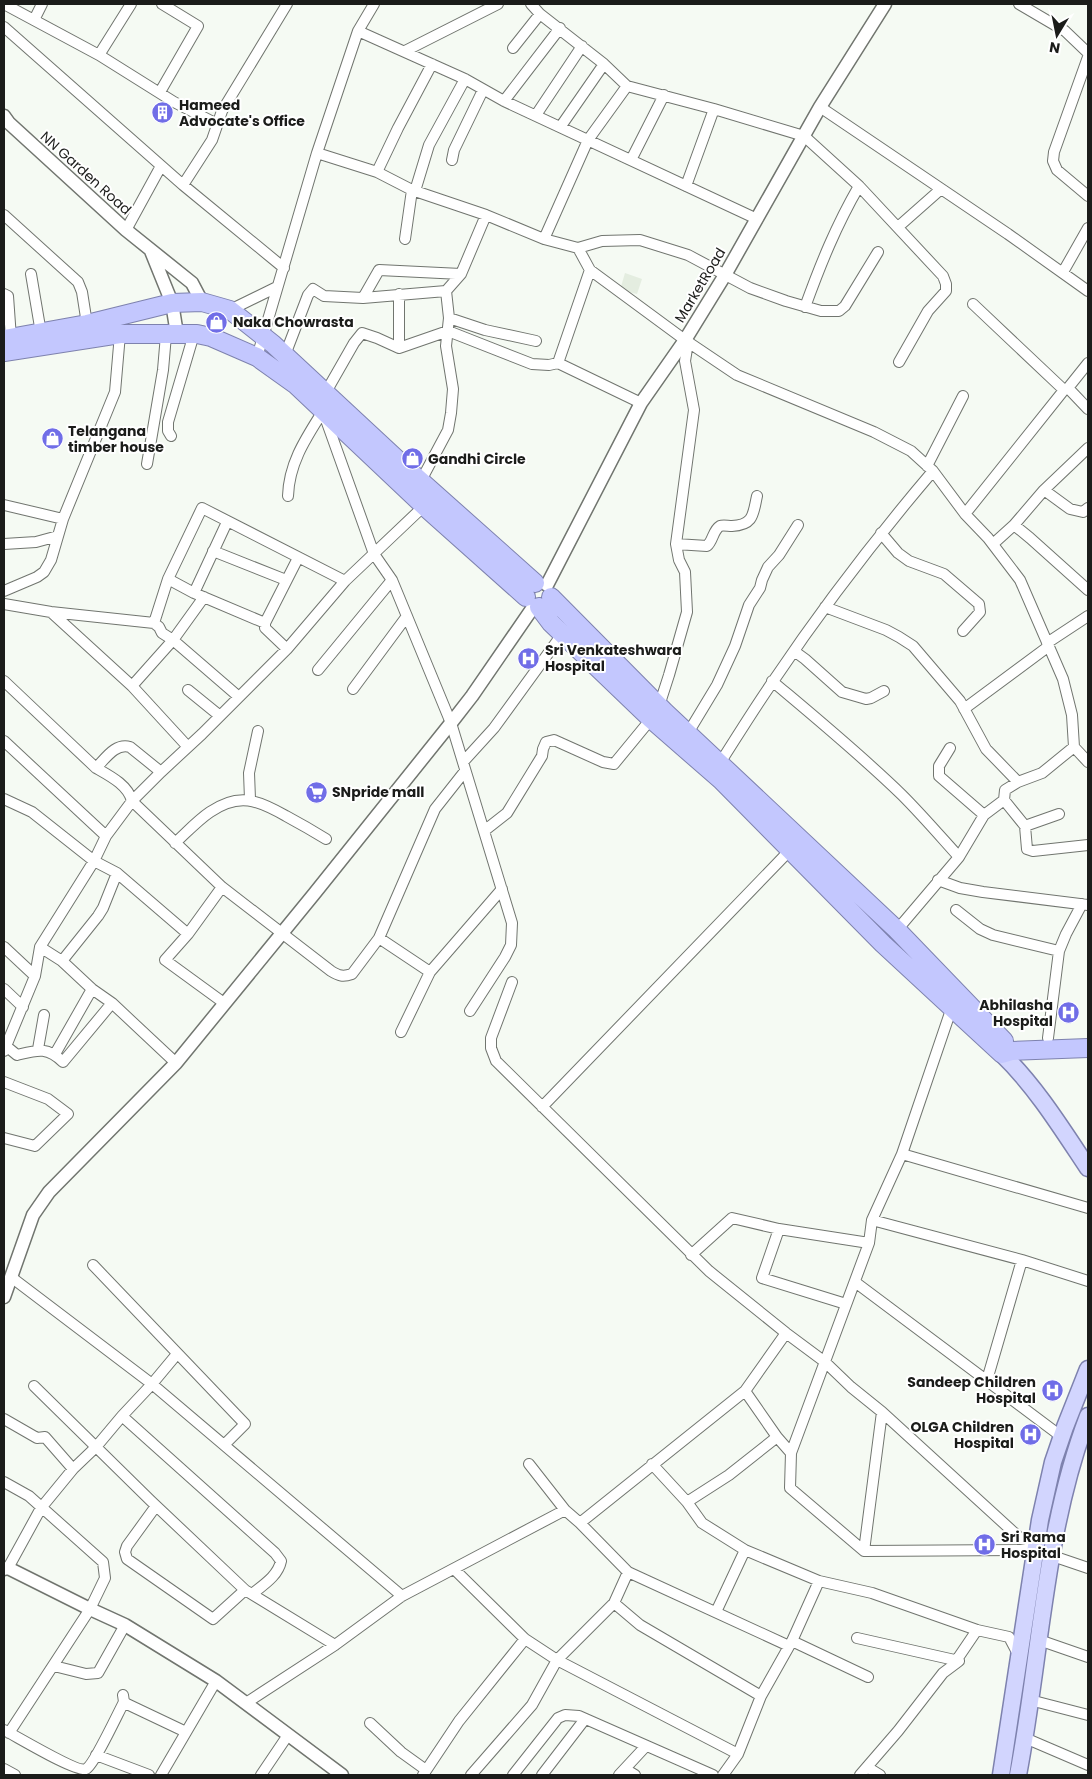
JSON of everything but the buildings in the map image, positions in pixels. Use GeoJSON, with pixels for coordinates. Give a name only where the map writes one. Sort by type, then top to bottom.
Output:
{"type":"FeatureCollection","features":[{"type":"Feature","properties":{"kind":"highway"},"geometry":{"type":"LineString","coordinates":[[5,347],[41,333],[172,303],[202,302],[230,310],[285,355],[324,404],[424,506],[539,596],[551,622],[655,713],[688,733],[720,763],[883,944],[952,1007],[1002,1046],[1088,1048]]}},
{"type":"Feature","properties":{"kind":"highway"},"geometry":{"type":"LineString","coordinates":[[5,347],[120,334],[194,334],[211,337],[257,357],[296,384],[414,475],[539,596],[721,780],[896,930],[1002,1046]]}},
{"type":"Feature","properties":{"kind":"highway"},"geometry":{"type":"LineString","coordinates":[[1002,1046],[1048,1038],[1088,1036]]}},
{"type":"Feature","properties":{"kind":"main road"},"geometry":{"type":"LineString","coordinates":[[1002,1046],[1034,1076],[1088,1150]]}},
{"type":"Feature","properties":{"kind":"main road"},"geometry":{"type":"LineString","coordinates":[[1002,1046],[1055,1118],[1088,1168]]}},
{"type":"Feature","properties":{"kind":"main road"},"geometry":{"type":"LineString","coordinates":[[1001,1775],[1040,1520],[1053,1462],[1088,1369]]}},
{"type":"Feature","properties":{"kind":"main road"},"geometry":{"type":"LineString","coordinates":[[1018,1775],[1051,1555],[1070,1469],[1088,1416]]}},
{"type":"Feature","properties":{"kind":"street"},"geometry":{"type":"LineString","coordinates":[[4,4],[99,55],[174,102],[217,124]]}},
{"type":"Feature","properties":{"kind":"street"},"geometry":{"type":"LineString","coordinates":[[34,20],[42,4]]}},
{"type":"Feature","properties":{"kind":"street"},"geometry":{"type":"LineString","coordinates":[[99,55],[131,4]]}},
{"type":"Feature","properties":{"kind":"street"},"geometry":{"type":"LineString","coordinates":[[160,92],[198,26],[162,4]]}},
{"type":"Feature","properties":{"kind":"street"},"geometry":{"type":"LineString","coordinates":[[183,185],[212,140],[222,110],[286,4]]}},
{"type":"Feature","properties":{"kind":"street"},"geometry":{"type":"LineString","coordinates":[[257,357],[317,153],[358,31],[374,4]]}},
{"type":"Feature","properties":{"kind":"street"},"geometry":{"type":"LineString","coordinates":[[405,51],[498,4]]}},
{"type":"Feature","properties":{"kind":"street"},"geometry":{"type":"LineString","coordinates":[[531,4],[540,14],[604,64],[627,86],[714,109],[804,136],[859,186],[943,276],[946,284],[946,291],[928,311],[899,362]]}},
{"type":"Feature","properties":{"kind":"street","name":"MarketRoad"},"geometry":{"type":"LineString","coordinates":[[4,1297],[33,1215],[49,1192],[176,1063],[282,934],[472,696],[539,596],[641,403],[686,341],[820,107],[885,4]]}},
{"type":"Feature","properties":{"kind":"street"},"geometry":{"type":"LineString","coordinates":[[1019,4],[1065,32],[1088,53]]}},
{"type":"Feature","properties":{"kind":"street"},"geometry":{"type":"LineString","coordinates":[[513,48],[540,14]]}},
{"type":"Feature","properties":{"kind":"street"},"geometry":{"type":"LineString","coordinates":[[4,27],[183,185],[284,268]]}},
{"type":"Feature","properties":{"kind":"street"},"geometry":{"type":"LineString","coordinates":[[504,101],[560,28]]}},
{"type":"Feature","properties":{"kind":"street"},"geometry":{"type":"LineString","coordinates":[[358,31],[465,79],[504,101],[757,219]]}},
{"type":"Feature","properties":{"kind":"street"},"geometry":{"type":"LineString","coordinates":[[536,115],[582,46]]}},
{"type":"Feature","properties":{"kind":"street"},"geometry":{"type":"LineString","coordinates":[[1088,57],[1054,152],[1053,161],[1057,170],[1088,196]]}},
{"type":"Feature","properties":{"kind":"street"},"geometry":{"type":"LineString","coordinates":[[377,172],[432,64]]}},
{"type":"Feature","properties":{"kind":"street"},"geometry":{"type":"LineString","coordinates":[[561,126],[604,64]]}},
{"type":"Feature","properties":{"kind":"street"},"geometry":{"type":"LineString","coordinates":[[405,239],[414,190],[429,144],[465,79]]}},
{"type":"Feature","properties":{"kind":"street"},"geometry":{"type":"LineString","coordinates":[[544,238],[588,140],[627,86]]}},
{"type":"Feature","properties":{"kind":"street"},"geometry":{"type":"LineString","coordinates":[[452,160],[454,150],[483,90]]}},
{"type":"Feature","properties":{"kind":"street"},"geometry":{"type":"LineString","coordinates":[[631,160],[664,95]]}},
{"type":"Feature","properties":{"kind":"street"},"geometry":{"type":"LineString","coordinates":[[820,107],[1088,291]]}},
{"type":"Feature","properties":{"kind":"street"},"geometry":{"type":"LineString","coordinates":[[686,186],[714,109]]}},
{"type":"Feature","properties":{"kind":"street","name":"NN Garden Road"},"geometry":{"type":"LineString","coordinates":[[4,116],[9,123],[126,230],[192,284],[202,302]]}},
{"type":"Feature","properties":{"kind":"street"},"geometry":{"type":"LineString","coordinates":[[317,153],[377,172],[414,190],[544,238],[578,248],[602,241],[640,240],[688,255],[750,288],[805,307],[831,312],[839,311],[846,306],[878,252]]}},
{"type":"Feature","properties":{"kind":"street"},"geometry":{"type":"LineString","coordinates":[[126,230],[161,166]]}},
{"type":"Feature","properties":{"kind":"street"},"geometry":{"type":"LineString","coordinates":[[805,307],[835,231],[859,186]]}},
{"type":"Feature","properties":{"kind":"street"},"geometry":{"type":"LineString","coordinates":[[898,227],[941,189]]}},
{"type":"Feature","properties":{"kind":"street"},"geometry":{"type":"LineString","coordinates":[[4,215],[78,282],[82,292],[87,324]]}},
{"type":"Feature","properties":{"kind":"street"},"geometry":{"type":"LineString","coordinates":[[285,355],[308,295],[313,289],[324,296],[363,298],[446,291],[461,274],[486,215]]}},
{"type":"Feature","properties":{"kind":"street"},"geometry":{"type":"LineString","coordinates":[[1062,272],[1088,228]]}},
{"type":"Feature","properties":{"kind":"street"},"geometry":{"type":"LineString","coordinates":[[578,248],[590,270],[686,341],[738,375],[874,432],[911,451],[930,469],[965,514],[993,544],[1020,580],[1063,678],[1072,715],[1074,747],[1088,762]]}},
{"type":"Feature","properties":{"kind":"street"},"geometry":{"type":"LineString","coordinates":[[147,464],[171,335],[172,303],[150,249]]}},
{"type":"Feature","properties":{"kind":"street"},"geometry":{"type":"LineString","coordinates":[[363,298],[379,270],[461,274]]}},
{"type":"Feature","properties":{"kind":"street"},"geometry":{"type":"LineString","coordinates":[[558,363],[590,270]]}},
{"type":"Feature","properties":{"kind":"street"},"geometry":{"type":"LineString","coordinates":[[31,274],[41,333]]}},
{"type":"Feature","properties":{"kind":"street"},"geometry":{"type":"LineString","coordinates":[[230,310],[278,287]]}},
{"type":"Feature","properties":{"kind":"street"},"geometry":{"type":"LineString","coordinates":[[414,475],[424,475],[448,430],[451,413],[453,389],[446,346],[449,318],[446,291]]}},
{"type":"Feature","properties":{"kind":"street"},"geometry":{"type":"LineString","coordinates":[[4,294],[8,296],[5,347]]}},
{"type":"Feature","properties":{"kind":"street"},"geometry":{"type":"LineString","coordinates":[[399,294],[399,348]]}},
{"type":"Feature","properties":{"kind":"street"},"geometry":{"type":"LineString","coordinates":[[973,304],[1088,409]]}},
{"type":"Feature","properties":{"kind":"street"},"geometry":{"type":"LineString","coordinates":[[449,318],[485,330],[536,341]]}},
{"type":"Feature","properties":{"kind":"street"},"geometry":{"type":"LineString","coordinates":[[288,496],[288,486],[295,459],[354,343],[362,333],[399,348],[448,331],[532,364],[549,365],[558,363],[641,403]]}},
{"type":"Feature","properties":{"kind":"street"},"geometry":{"type":"LineString","coordinates":[[4,591],[38,577],[44,572],[50,560],[63,519],[115,392],[120,334]]}},
{"type":"Feature","properties":{"kind":"street"},"geometry":{"type":"LineString","coordinates":[[172,436],[168,431],[168,422],[194,334]]}},
{"type":"Feature","properties":{"kind":"street"},"geometry":{"type":"LineString","coordinates":[[484,831],[507,813],[515,802],[542,756],[546,742],[554,740],[602,762],[614,764],[655,713],[669,676],[687,612],[685,572],[679,560],[676,544],[694,410],[685,361],[686,341]]}},
{"type":"Feature","properties":{"kind":"street"},"geometry":{"type":"LineString","coordinates":[[965,514],[1088,363]]}},
{"type":"Feature","properties":{"kind":"street"},"geometry":{"type":"LineString","coordinates":[[720,763],[772,681],[930,469],[963,396]]}},
{"type":"Feature","properties":{"kind":"street"},"geometry":{"type":"LineString","coordinates":[[324,404],[374,554],[392,580],[451,723],[512,923],[511,945],[470,1011]]}},
{"type":"Feature","properties":{"kind":"street"},"geometry":{"type":"LineString","coordinates":[[993,544],[1014,525],[1044,490],[1088,448]]}},
{"type":"Feature","properties":{"kind":"street"},"geometry":{"type":"LineString","coordinates":[[1044,490],[1070,509],[1082,512],[1088,508]]}},
{"type":"Feature","properties":{"kind":"street"},"geometry":{"type":"LineString","coordinates":[[676,544],[707,546],[713,540],[718,527],[738,526],[749,521],[757,496]]}},
{"type":"Feature","properties":{"kind":"street"},"geometry":{"type":"LineString","coordinates":[[4,505],[63,519]]}},
{"type":"Feature","properties":{"kind":"street"},"geometry":{"type":"LineString","coordinates":[[112,1002],[63,1062],[54,1054],[38,1049],[17,1055],[5,1049],[35,976],[40,947],[94,861],[106,836],[132,801],[287,649],[345,581],[424,506]]}},
{"type":"Feature","properties":{"kind":"street"},"geometry":{"type":"LineString","coordinates":[[154,623],[168,579],[202,508],[226,522],[345,581]]}},
{"type":"Feature","properties":{"kind":"street"},"geometry":{"type":"LineString","coordinates":[[132,686],[173,640],[199,595],[213,551],[226,522]]}},
{"type":"Feature","properties":{"kind":"street"},"geometry":{"type":"LineString","coordinates":[[688,733],[728,661],[738,639],[749,605],[760,588],[768,567],[779,555],[798,525]]}},
{"type":"Feature","properties":{"kind":"street"},"geometry":{"type":"LineString","coordinates":[[1014,525],[1088,590]]}},
{"type":"Feature","properties":{"kind":"street"},"geometry":{"type":"LineString","coordinates":[[881,533],[898,553],[909,561],[944,574],[979,604],[980,612],[963,631]]}},
{"type":"Feature","properties":{"kind":"street"},"geometry":{"type":"LineString","coordinates":[[4,544],[36,542],[58,536]]}},
{"type":"Feature","properties":{"kind":"street"},"geometry":{"type":"LineString","coordinates":[[213,551],[286,580]]}},
{"type":"Feature","properties":{"kind":"street"},"geometry":{"type":"LineString","coordinates":[[287,649],[265,628],[264,623],[298,558]]}},
{"type":"Feature","properties":{"kind":"street"},"geometry":{"type":"LineString","coordinates":[[168,579],[199,595],[264,623]]}},
{"type":"Feature","properties":{"kind":"street"},"geometry":{"type":"LineString","coordinates":[[318,670],[392,580]]}},
{"type":"Feature","properties":{"kind":"street"},"geometry":{"type":"LineString","coordinates":[[4,604],[51,612],[154,623],[159,626],[162,633],[173,640],[239,697]]}},
{"type":"Feature","properties":{"kind":"street"},"geometry":{"type":"LineString","coordinates":[[825,608],[886,630],[913,646],[960,701],[986,749],[1018,782]]}},
{"type":"Feature","properties":{"kind":"street"},"geometry":{"type":"LineString","coordinates":[[51,612],[132,686],[188,747]]}},
{"type":"Feature","properties":{"kind":"street"},"geometry":{"type":"LineString","coordinates":[[354,689],[406,616]]}},
{"type":"Feature","properties":{"kind":"street"},"geometry":{"type":"LineString","coordinates":[[964,709],[1048,644],[1088,616]]}},
{"type":"Feature","properties":{"kind":"street"},"geometry":{"type":"LineString","coordinates":[[4,681],[96,768],[112,777],[130,793],[132,801],[222,887],[330,971],[339,976],[346,976],[352,974],[379,938],[435,809],[563,633]]}},
{"type":"Feature","properties":{"kind":"street"},"geometry":{"type":"LineString","coordinates":[[794,651],[842,692],[866,699],[884,691]]}},
{"type":"Feature","properties":{"kind":"street"},"geometry":{"type":"LineString","coordinates":[[772,681],[880,775],[959,856]]}},
{"type":"Feature","properties":{"kind":"street"},"geometry":{"type":"LineString","coordinates":[[188,690],[220,716]]}},
{"type":"Feature","properties":{"kind":"street"},"geometry":{"type":"LineString","coordinates":[[250,799],[249,773],[258,731]]}},
{"type":"Feature","properties":{"kind":"street"},"geometry":{"type":"LineString","coordinates":[[4,741],[106,836]]}},
{"type":"Feature","properties":{"kind":"street"},"geometry":{"type":"LineString","coordinates":[[96,768],[116,748],[125,746],[130,747],[161,772]]}},
{"type":"Feature","properties":{"kind":"street"},"geometry":{"type":"LineString","coordinates":[[1074,747],[1042,773],[1018,782],[1004,790],[1004,800],[1025,826],[1026,847],[1030,850],[1088,845]]}},
{"type":"Feature","properties":{"kind":"street"},"geometry":{"type":"LineString","coordinates":[[950,748],[939,766],[939,776],[984,816]]}},
{"type":"Feature","properties":{"kind":"street"},"geometry":{"type":"LineString","coordinates":[[4,799],[32,812],[94,861],[117,873],[188,934]]}},
{"type":"Feature","properties":{"kind":"street"},"geometry":{"type":"LineString","coordinates":[[176,842],[210,812],[223,804],[236,800],[250,799],[264,803],[326,839]]}},
{"type":"Feature","properties":{"kind":"street"},"geometry":{"type":"LineString","coordinates":[[896,930],[959,856],[984,816],[1004,800]]}},
{"type":"Feature","properties":{"kind":"street"},"geometry":{"type":"LineString","coordinates":[[1025,826],[1058,814]]}},
{"type":"Feature","properties":{"kind":"street"},"geometry":{"type":"LineString","coordinates":[[542,1107],[795,845]]}},
{"type":"Feature","properties":{"kind":"street"},"geometry":{"type":"LineString","coordinates":[[62,961],[101,912],[117,873]]}},
{"type":"Feature","properties":{"kind":"street"},"geometry":{"type":"LineString","coordinates":[[938,880],[960,888],[983,892],[1085,905],[1059,950],[1048,1038]]}},
{"type":"Feature","properties":{"kind":"street"},"geometry":{"type":"LineString","coordinates":[[222,887],[188,934],[165,960],[224,1003]]}},
{"type":"Feature","properties":{"kind":"street"},"geometry":{"type":"LineString","coordinates":[[401,1032],[430,972],[502,889]]}},
{"type":"Feature","properties":{"kind":"street"},"geometry":{"type":"LineString","coordinates":[[956,910],[980,929],[993,935],[1059,950]]}},
{"type":"Feature","properties":{"kind":"street"},"geometry":{"type":"LineString","coordinates":[[379,938],[430,972]]}},
{"type":"Feature","properties":{"kind":"street"},"geometry":{"type":"LineString","coordinates":[[4,947],[35,976]]}},
{"type":"Feature","properties":{"kind":"street"},"geometry":{"type":"LineString","coordinates":[[40,947],[62,961],[92,989],[112,1002],[176,1063]]}},
{"type":"Feature","properties":{"kind":"street"},"geometry":{"type":"LineString","coordinates":[[512,982],[491,1038],[491,1048],[496,1061],[691,1255],[786,1334],[825,1362],[1021,1539],[1051,1555],[1088,1568]]}},
{"type":"Feature","properties":{"kind":"street"},"geometry":{"type":"LineString","coordinates":[[4,989],[23,1007]]}},
{"type":"Feature","properties":{"kind":"street"},"geometry":{"type":"LineString","coordinates":[[54,1054],[92,989]]}},
{"type":"Feature","properties":{"kind":"street"},"geometry":{"type":"LineString","coordinates":[[952,1007],[902,1154],[872,1220],[869,1243],[791,1453],[790,1488],[864,1551],[1036,1546]]}},
{"type":"Feature","properties":{"kind":"street"},"geometry":{"type":"LineString","coordinates":[[38,1049],[44,1015]]}},
{"type":"Feature","properties":{"kind":"street"},"geometry":{"type":"LineString","coordinates":[[4,1082],[48,1099],[68,1114],[35,1146],[4,1138]]}},
{"type":"Feature","properties":{"kind":"street"},"geometry":{"type":"LineString","coordinates":[[902,1154],[1088,1208]]}},
{"type":"Feature","properties":{"kind":"street"},"geometry":{"type":"LineString","coordinates":[[691,1255],[732,1218],[779,1229],[869,1243]]}},
{"type":"Feature","properties":{"kind":"street"},"geometry":{"type":"LineString","coordinates":[[872,1220],[1022,1260],[1088,1281]]}},
{"type":"Feature","properties":{"kind":"street"},"geometry":{"type":"LineString","coordinates":[[779,1229],[762,1278],[846,1304]]}},
{"type":"Feature","properties":{"kind":"street"},"geometry":{"type":"LineString","coordinates":[[987,1380],[1022,1260]]}},
{"type":"Feature","properties":{"kind":"street"},"geometry":{"type":"LineString","coordinates":[[93,1265],[245,1424],[224,1445]]}},
{"type":"Feature","properties":{"kind":"street"},"geometry":{"type":"LineString","coordinates":[[12,1277],[152,1384],[402,1596]]}},
{"type":"Feature","properties":{"kind":"street"},"geometry":{"type":"LineString","coordinates":[[855,1282],[1062,1437]]}},
{"type":"Feature","properties":{"kind":"street"},"geometry":{"type":"LineString","coordinates":[[580,1523],[745,1391],[786,1334]]}},
{"type":"Feature","properties":{"kind":"street"},"geometry":{"type":"LineString","coordinates":[[177,1354],[96,1447],[73,1469],[41,1508],[6,1569],[126,1625],[216,1680],[342,1775]]}},
{"type":"Feature","properties":{"kind":"street"},"geometry":{"type":"LineString","coordinates":[[34,1386],[156,1506],[249,1592],[335,1645]]}},
{"type":"Feature","properties":{"kind":"street"},"geometry":{"type":"LineString","coordinates":[[745,1391],[777,1438],[791,1453]]}},
{"type":"Feature","properties":{"kind":"street"},"geometry":{"type":"LineString","coordinates":[[864,1551],[882,1412]]}},
{"type":"Feature","properties":{"kind":"street"},"geometry":{"type":"LineString","coordinates":[[122,1416],[275,1553],[281,1561],[280,1567],[274,1575],[213,1619],[127,1559],[125,1552],[127,1546],[156,1506]]}},
{"type":"Feature","properties":{"kind":"street"},"geometry":{"type":"LineString","coordinates":[[4,1419],[37,1438],[45,1438],[73,1469]]}},
{"type":"Feature","properties":{"kind":"street"},"geometry":{"type":"LineString","coordinates":[[687,1502],[729,1475],[777,1438]]}},
{"type":"Feature","properties":{"kind":"street"},"geometry":{"type":"LineString","coordinates":[[529,1464],[565,1510],[628,1572],[868,1677]]}},
{"type":"Feature","properties":{"kind":"street"},"geometry":{"type":"LineString","coordinates":[[652,1464],[687,1502],[702,1523],[745,1550],[819,1581],[872,1593],[977,1630],[1009,1637],[1020,1657]]}},
{"type":"Feature","properties":{"kind":"street"},"geometry":{"type":"LineString","coordinates":[[4,1482],[29,1496],[103,1562],[105,1578],[90,1609],[54,1666],[6,1731],[45,1753],[78,1768],[85,1769],[88,1768],[96,1755],[124,1699],[186,1732]]}},
{"type":"Feature","properties":{"kind":"street"},"geometry":{"type":"LineString","coordinates":[[246,1703],[335,1645],[402,1596],[565,1510]]}},
{"type":"Feature","properties":{"kind":"street"},"geometry":{"type":"LineString","coordinates":[[716,1612],[745,1550]]}},
{"type":"Feature","properties":{"kind":"street"},"geometry":{"type":"LineString","coordinates":[[454,1569],[525,1639],[557,1660],[738,1754]]}},
{"type":"Feature","properties":{"kind":"street"},"geometry":{"type":"LineString","coordinates":[[470,1775],[532,1705],[557,1660],[614,1602],[628,1572]]}},
{"type":"Feature","properties":{"kind":"street"},"geometry":{"type":"LineString","coordinates":[[723,1775],[738,1754],[761,1696],[790,1644],[819,1581]]}},
{"type":"Feature","properties":{"kind":"street"},"geometry":{"type":"LineString","coordinates":[[614,1602],[640,1625],[761,1696]]}},
{"type":"Feature","properties":{"kind":"street"},"geometry":{"type":"LineString","coordinates":[[54,1666],[86,1674],[98,1673],[126,1625]]}},
{"type":"Feature","properties":{"kind":"street"},"geometry":{"type":"LineString","coordinates":[[880,1775],[863,1771],[898,1731],[943,1673],[959,1661],[958,1658],[977,1630]]}},
{"type":"Feature","properties":{"kind":"street"},"geometry":{"type":"LineString","coordinates":[[857,1638],[959,1661]]}},
{"type":"Feature","properties":{"kind":"street"},"geometry":{"type":"LineString","coordinates":[[370,1724],[424,1773],[459,1721],[525,1639]]}},
{"type":"Feature","properties":{"kind":"street"},"geometry":{"type":"LineString","coordinates":[[1039,1640],[1088,1657]]}},
{"type":"Feature","properties":{"kind":"street"},"geometry":{"type":"LineString","coordinates":[[161,1775],[216,1680]]}},
{"type":"Feature","properties":{"kind":"street"},"geometry":{"type":"LineString","coordinates":[[1030,1700],[1088,1715]]}},
{"type":"Feature","properties":{"kind":"street"},"geometry":{"type":"LineString","coordinates":[[513,1775],[558,1718],[565,1715],[579,1716],[713,1775]]}},
{"type":"Feature","properties":{"kind":"street"},"geometry":{"type":"LineString","coordinates":[[542,1775],[585,1719]]}},
{"type":"Feature","properties":{"kind":"street"},"geometry":{"type":"LineString","coordinates":[[261,1775],[288,1734]]}},
{"type":"Feature","properties":{"kind":"street"},"geometry":{"type":"LineString","coordinates":[[1025,1738],[1088,1764]]}},
{"type":"Feature","properties":{"kind":"street"},"geometry":{"type":"LineString","coordinates":[[635,1775],[622,1772],[646,1746]]}},
{"type":"Feature","properties":{"kind":"street"},"geometry":{"type":"LineString","coordinates":[[96,1755],[149,1775]]}},
{"type":"Feature","properties":{"kind":"street"},"geometry":{"type":"LineString","coordinates":[[4,1769],[15,1775]]}},
{"type":"Feature","properties":{"kind":"shaded area"},"geometry":{"type":"Polygon","coordinates":[[[625,273],[642,279],[637,294],[620,290],[625,273]]]}},
{"type":"Feature","properties":{"kind":"place","name":"Hameed Advocate's Office"},"geometry":{"type":"Point","coordinates":[163,113]}},
{"type":"Feature","properties":{"kind":"place","name":"Naka Chowrasta"},"geometry":{"type":"Point","coordinates":[217,322]}},
{"type":"Feature","properties":{"kind":"place","name":"Telangana timber house"},"geometry":{"type":"Point","coordinates":[52,439]}},
{"type":"Feature","properties":{"kind":"place","name":"Gandhi Circle"},"geometry":{"type":"Point","coordinates":[412,459]}},
{"type":"Feature","properties":{"kind":"place","name":"Sri Venkateshwara Hospital"},"geometry":{"type":"Point","coordinates":[529,658]}},
{"type":"Feature","properties":{"kind":"place","name":"SNpride mall"},"geometry":{"type":"Point","coordinates":[316,792]}},
{"type":"Feature","properties":{"kind":"place","name":"Abhilasha Hospital"},"geometry":{"type":"Point","coordinates":[1069,1013]}},
{"type":"Feature","properties":{"kind":"place","name":"Sandeep Children Hospital"},"geometry":{"type":"Point","coordinates":[1052,1390]}},
{"type":"Feature","properties":{"kind":"place","name":"OLGA Children Hospital"},"geometry":{"type":"Point","coordinates":[1030,1435]}},
{"type":"Feature","properties":{"kind":"place","name":"Sri Rama Hospital"},"geometry":{"type":"Point","coordinates":[985,1545]}}]}
